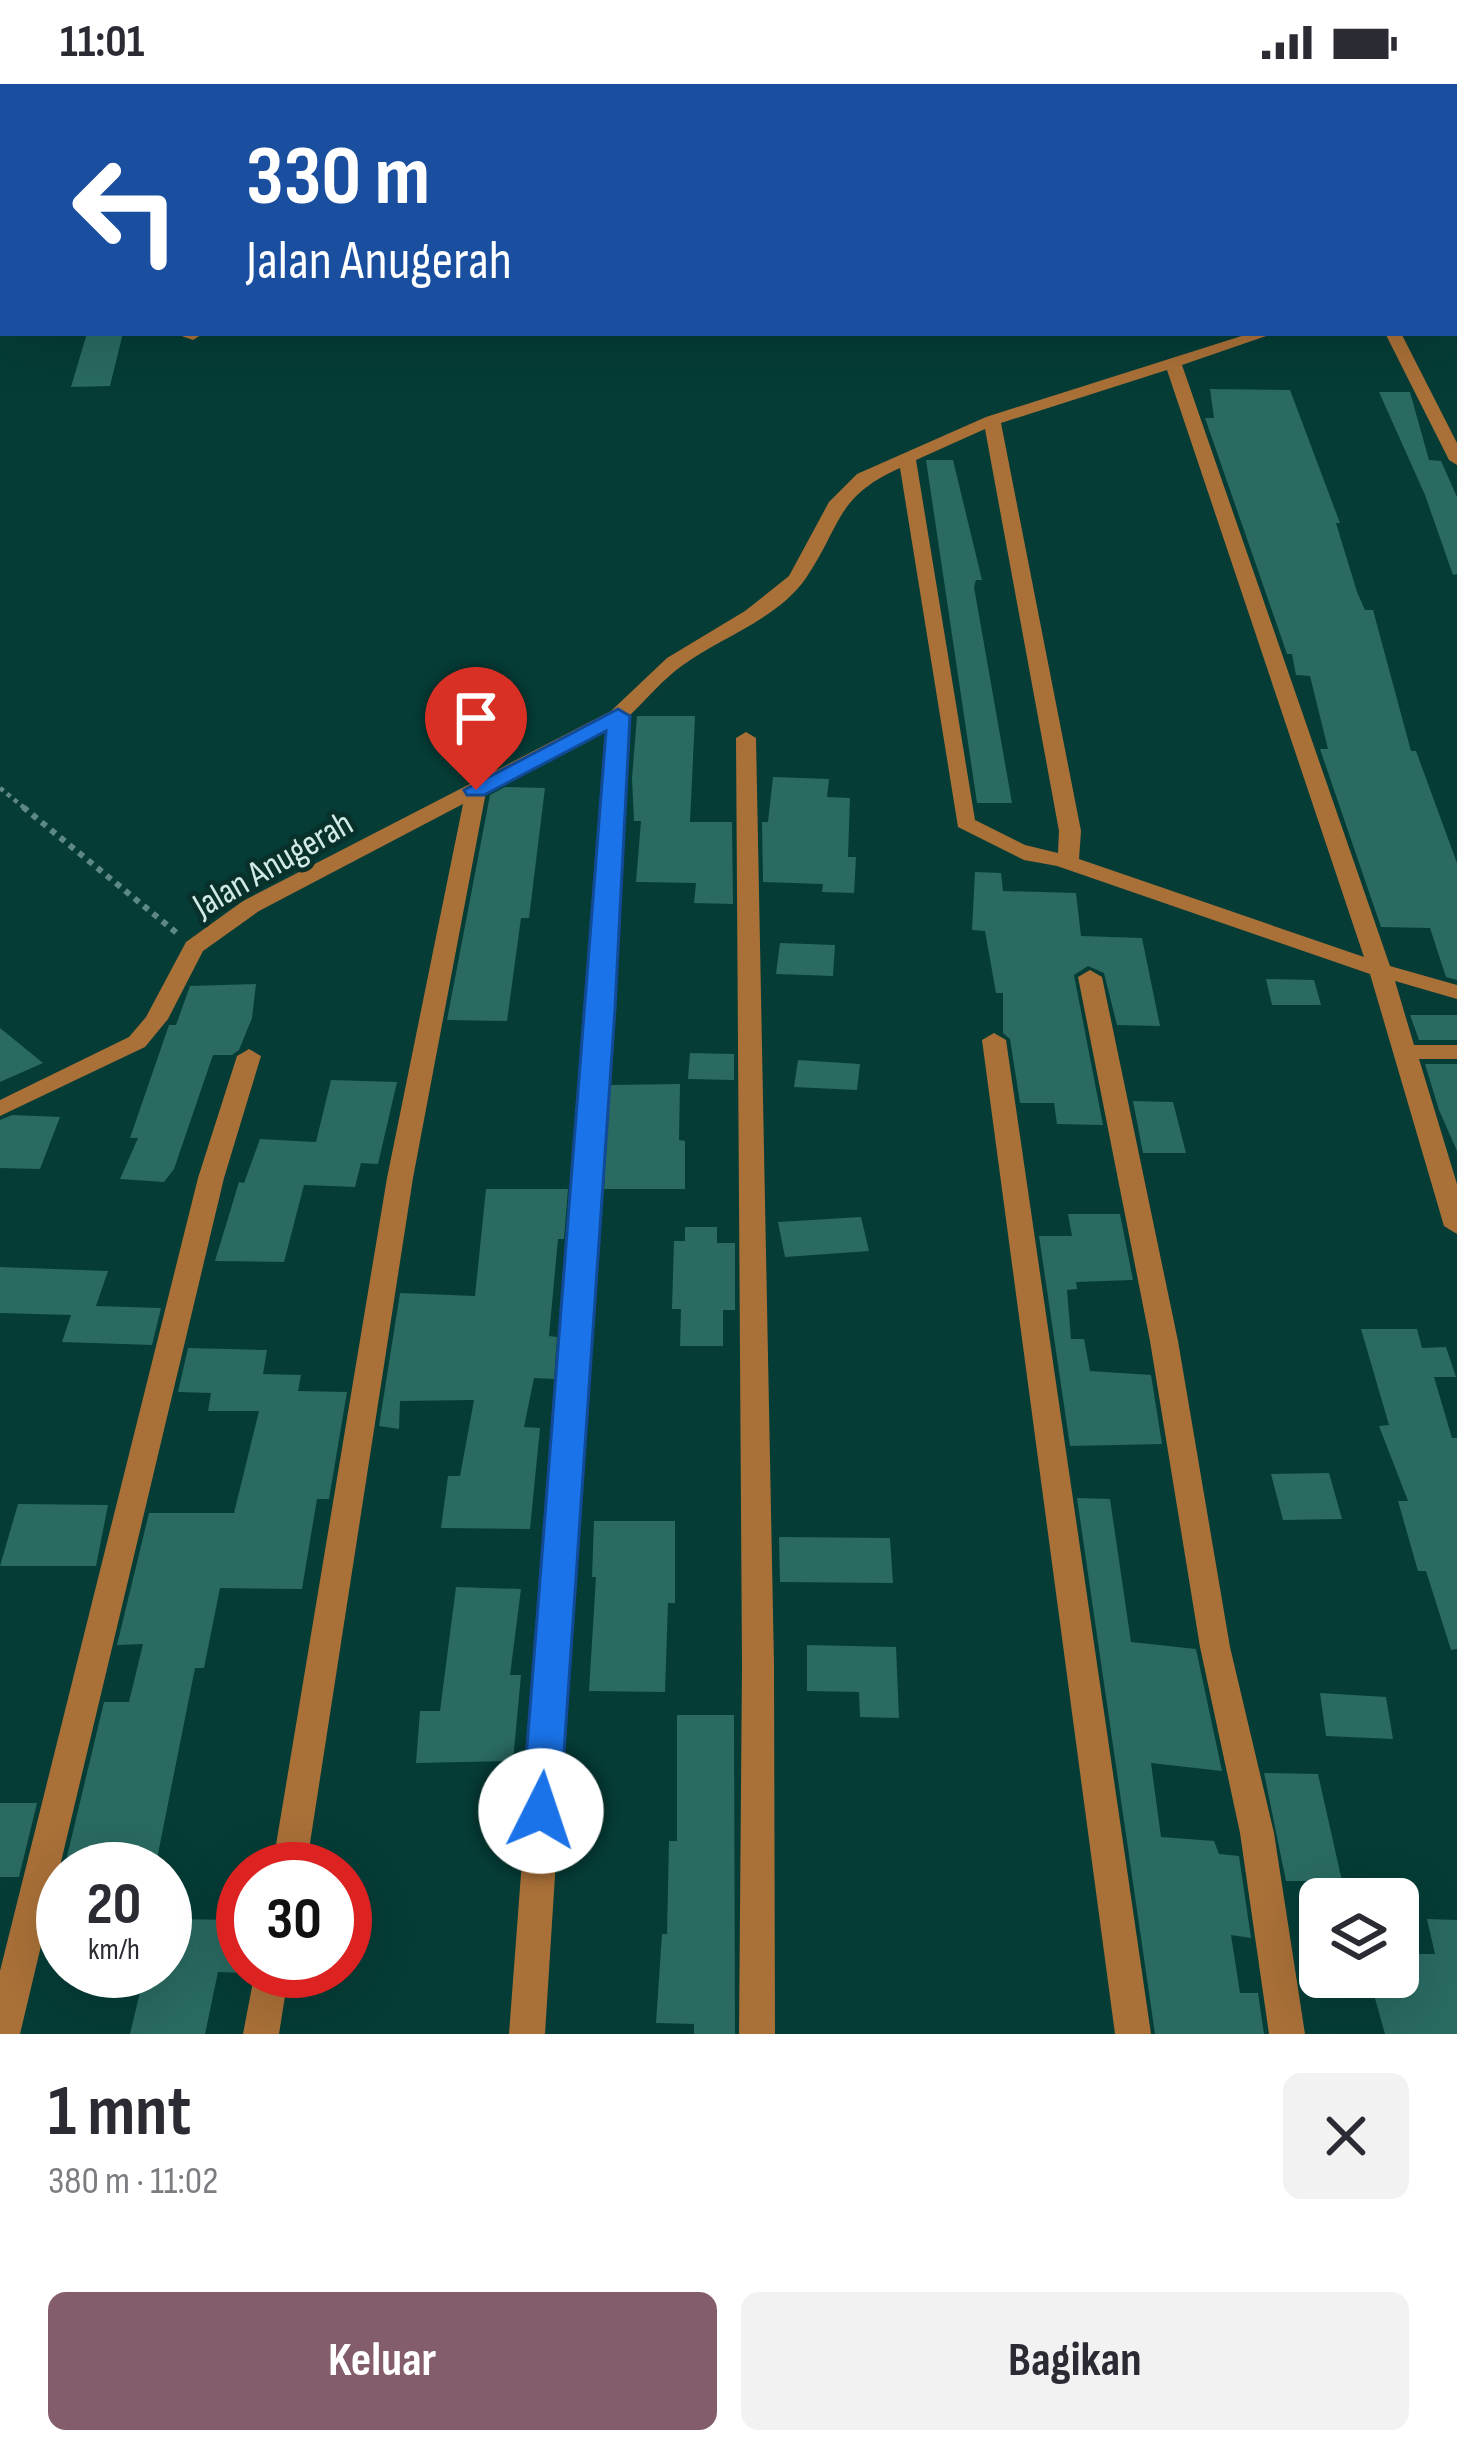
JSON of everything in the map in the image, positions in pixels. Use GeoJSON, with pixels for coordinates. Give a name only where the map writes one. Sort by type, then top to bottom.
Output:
{"type":"FeatureCollection","features":[{"type":"Feature","properties":{"kind":"street","name":"Jalan Anugerah"},"geometry":{"type":"LineString","coordinates":[[0,1108],[136,1042],[156,1019],[194,947],[251,906],[618,716],[674,662],[778,596],[806,566],[847,492],[862,478],[992,420],[1258,336]]}},
{"type":"Feature","properties":{"kind":"street"},"geometry":{"type":"LineString","coordinates":[[1395,336],[1457,460]]}},
{"type":"Feature","properties":{"kind":"street"},"geometry":{"type":"LineString","coordinates":[[1173,363],[1451,1185],[1457,1226]]}},
{"type":"Feature","properties":{"kind":"street"},"geometry":{"type":"LineString","coordinates":[[992,420],[1070,831],[1070,856],[1064,861]]}},
{"type":"Feature","properties":{"kind":"street"},"geometry":{"type":"LineString","coordinates":[[907,456],[965,823],[1047,860],[1064,861],[1457,992]]}},
{"type":"Feature","properties":{"kind":"street"},"geometry":{"type":"LineString","coordinates":[[527,2034],[618,716]]}},
{"type":"Feature","properties":{"kind":"street"},"geometry":{"type":"LineString","coordinates":[[746,738],[758,1665],[757,2034]]}},
{"type":"Feature","properties":{"kind":"street"},"geometry":{"type":"LineString","coordinates":[[294,1842],[400,1178],[476,790]]}},
{"type":"Feature","properties":{"kind":"street"},"geometry":{"type":"LineString","coordinates":[[1090,977],[1164,1341],[1215,1646],[1257,1833],[1287,2034]]}},
{"type":"Feature","properties":{"kind":"street"},"geometry":{"type":"LineString","coordinates":[[994,1040],[1133,2034]]}},
{"type":"Feature","properties":{"kind":"street"},"geometry":{"type":"LineString","coordinates":[[1405,1052],[1457,1052]]}},
{"type":"Feature","properties":{"kind":"street"},"geometry":{"type":"LineString","coordinates":[[2,2034],[211,1178],[249,1056]]}},
{"type":"Feature","properties":{"kind":"street"},"geometry":{"type":"LineString","coordinates":[[260,2034],[267,1998]]}},
{"type":"Feature","properties":{"kind":"path"},"geometry":{"type":"LineString","coordinates":[[0,788],[194,947]]}},
{"type":"Feature","properties":{"kind":"building"},"geometry":{"type":"Polygon","coordinates":[[[86,336],[122,336],[110,386],[71,387],[86,336]]]}},
{"type":"Feature","properties":{"kind":"building"},"geometry":{"type":"Polygon","coordinates":[[[1210,389],[1290,390],[1340,523],[1336,523],[1357,592],[1365,610],[1373,610],[1411,751],[1416,751],[1457,863],[1457,980],[1446,977],[1430,928],[1381,927],[1320,749],[1328,749],[1310,676],[1296,675],[1292,654],[1287,654],[1205,418],[1214,418],[1210,389]]]}},
{"type":"Feature","properties":{"kind":"building"},"geometry":{"type":"Polygon","coordinates":[[[1379,392],[1410,392],[1429,460],[1441,461],[1457,497],[1457,574],[1453,575],[1425,495],[1379,392]]]}},
{"type":"Feature","properties":{"kind":"building"},"geometry":{"type":"Polygon","coordinates":[[[926,460],[953,460],[982,580],[976,580],[974,587],[1012,803],[977,803],[926,460]]]}},
{"type":"Feature","properties":{"kind":"building"},"geometry":{"type":"Polygon","coordinates":[[[637,716],[695,716],[690,822],[732,822],[733,904],[694,903],[696,883],[636,882],[641,821],[634,821],[632,778],[637,716]]]}},
{"type":"Feature","properties":{"kind":"building"},"geometry":{"type":"Polygon","coordinates":[[[773,777],[829,779],[827,797],[850,798],[848,857],[856,857],[854,893],[822,892],[823,884],[763,882],[762,822],[768,822],[773,777]]]}},
{"type":"Feature","properties":{"kind":"building"},"geometry":{"type":"Polygon","coordinates":[[[505,787],[545,788],[529,918],[521,918],[507,1021],[447,1020],[490,795],[505,787]]]}},
{"type":"Feature","properties":{"kind":"building"},"geometry":{"type":"Polygon","coordinates":[[[975,872],[1001,873],[1003,891],[1076,893],[1081,936],[1142,938],[1160,1026],[1117,1025],[1104,973],[1088,966],[1074,975],[1103,1125],[1057,1124],[1054,1103],[1020,1103],[1010,1039],[1003,1033],[1003,993],[996,993],[985,931],[972,930],[975,872]]]}},
{"type":"Feature","properties":{"kind":"building"},"geometry":{"type":"Polygon","coordinates":[[[780,943],[835,945],[833,976],[776,974],[780,943]]]}},
{"type":"Feature","properties":{"kind":"building"},"geometry":{"type":"Polygon","coordinates":[[[1266,979],[1314,980],[1321,1005],[1272,1005],[1266,979]]]}},
{"type":"Feature","properties":{"kind":"building"},"geometry":{"type":"Polygon","coordinates":[[[256,984],[252,1018],[239,1050],[213,1055],[174,1169],[164,1182],[120,1179],[138,1138],[130,1138],[169,1025],[176,1025],[190,986],[256,984]]]}},
{"type":"Feature","properties":{"kind":"building"},"geometry":{"type":"Polygon","coordinates":[[[1410,1015],[1457,1015],[1457,1040],[1419,1040],[1410,1015]]]}},
{"type":"Feature","properties":{"kind":"building"},"geometry":{"type":"Polygon","coordinates":[[[0,1028],[43,1063],[0,1082],[0,1028]]]}},
{"type":"Feature","properties":{"kind":"building"},"geometry":{"type":"Polygon","coordinates":[[[690,1053],[734,1054],[734,1080],[688,1079],[690,1053]]]}},
{"type":"Feature","properties":{"kind":"building"},"geometry":{"type":"Polygon","coordinates":[[[798,1060],[860,1064],[857,1090],[794,1087],[798,1060]]]}},
{"type":"Feature","properties":{"kind":"building"},"geometry":{"type":"Polygon","coordinates":[[[1425,1064],[1457,1064],[1457,1151],[1439,1110],[1425,1064]]]}},
{"type":"Feature","properties":{"kind":"building"},"geometry":{"type":"Polygon","coordinates":[[[331,1080],[397,1082],[378,1164],[361,1163],[355,1187],[304,1185],[284,1262],[215,1261],[239,1182],[244,1183],[260,1139],[316,1142],[331,1080]]]}},
{"type":"Feature","properties":{"kind":"building"},"geometry":{"type":"Polygon","coordinates":[[[680,1084],[679,1140],[685,1141],[685,1189],[604,1189],[610,1085],[680,1084]]]}},
{"type":"Feature","properties":{"kind":"building"},"geometry":{"type":"Polygon","coordinates":[[[1133,1101],[1173,1102],[1186,1153],[1143,1153],[1133,1101]]]}},
{"type":"Feature","properties":{"kind":"building"},"geometry":{"type":"Polygon","coordinates":[[[12,1115],[60,1117],[40,1169],[0,1168],[0,1120],[12,1115]]]}},
{"type":"Feature","properties":{"kind":"building"},"geometry":{"type":"Polygon","coordinates":[[[486,1189],[568,1189],[549,1336],[557,1337],[554,1379],[534,1378],[524,1427],[540,1428],[530,1529],[441,1528],[448,1476],[460,1476],[474,1400],[400,1401],[399,1429],[379,1426],[400,1293],[475,1296],[486,1189]]]}},
{"type":"Feature","properties":{"kind":"building"},"geometry":{"type":"Polygon","coordinates":[[[1068,1214],[1120,1214],[1133,1280],[1076,1282],[1077,1289],[1067,1290],[1071,1339],[1084,1339],[1090,1371],[1151,1375],[1162,1444],[1070,1446],[1039,1236],[1072,1236],[1068,1214]]]}},
{"type":"Feature","properties":{"kind":"building"},"geometry":{"type":"Polygon","coordinates":[[[861,1217],[869,1251],[785,1257],[778,1222],[861,1217]]]}},
{"type":"Feature","properties":{"kind":"building"},"geometry":{"type":"Polygon","coordinates":[[[685,1227],[717,1227],[717,1243],[735,1243],[735,1310],[723,1310],[723,1346],[680,1346],[681,1309],[672,1309],[674,1241],[685,1241],[685,1227]]]}},
{"type":"Feature","properties":{"kind":"building"},"geometry":{"type":"Polygon","coordinates":[[[0,1267],[108,1271],[96,1306],[161,1308],[152,1345],[62,1342],[71,1315],[0,1313],[0,1267]]]}},
{"type":"Feature","properties":{"kind":"building"},"geometry":{"type":"Polygon","coordinates":[[[1361,1329],[1417,1329],[1422,1348],[1446,1347],[1456,1377],[1434,1377],[1452,1438],[1457,1438],[1457,1649],[1451,1650],[1426,1571],[1418,1571],[1398,1501],[1408,1501],[1379,1426],[1389,1425],[1361,1329]]]}},
{"type":"Feature","properties":{"kind":"building"},"geometry":{"type":"Polygon","coordinates":[[[188,1348],[267,1350],[263,1374],[301,1375],[298,1391],[347,1392],[329,1499],[317,1499],[302,1589],[220,1588],[204,1668],[195,1668],[160,1842],[70,1842],[104,1702],[129,1702],[143,1644],[117,1645],[149,1513],[234,1513],[259,1411],[208,1411],[211,1393],[178,1392],[188,1348]]]}},
{"type":"Feature","properties":{"kind":"building"},"geometry":{"type":"Polygon","coordinates":[[[1329,1473],[1342,1519],[1283,1520],[1271,1474],[1329,1473]]]}},
{"type":"Feature","properties":{"kind":"building"},"geometry":{"type":"Polygon","coordinates":[[[1077,1498],[1110,1499],[1131,1642],[1196,1649],[1222,1771],[1151,1763],[1161,1837],[1214,1841],[1219,1854],[1239,1856],[1251,1938],[1231,1935],[1240,1993],[1258,1993],[1264,2034],[1155,2034],[1077,1498]]]}},
{"type":"Feature","properties":{"kind":"building"},"geometry":{"type":"Polygon","coordinates":[[[18,1504],[108,1505],[96,1566],[0,1566],[18,1504]]]}},
{"type":"Feature","properties":{"kind":"building"},"geometry":{"type":"Polygon","coordinates":[[[594,1521],[675,1521],[675,1603],[668,1603],[665,1692],[589,1691],[596,1577],[592,1577],[594,1521]]]}},
{"type":"Feature","properties":{"kind":"building"},"geometry":{"type":"Polygon","coordinates":[[[779,1537],[890,1538],[893,1583],[780,1582],[779,1537]]]}},
{"type":"Feature","properties":{"kind":"building"},"geometry":{"type":"Polygon","coordinates":[[[456,1587],[521,1589],[510,1675],[521,1675],[513,1761],[416,1763],[420,1711],[440,1711],[456,1587]]]}},
{"type":"Feature","properties":{"kind":"building"},"geometry":{"type":"Polygon","coordinates":[[[807,1645],[896,1647],[899,1718],[860,1717],[859,1692],[807,1691],[807,1645]]]}},
{"type":"Feature","properties":{"kind":"building"},"geometry":{"type":"Polygon","coordinates":[[[1320,1693],[1386,1697],[1393,1739],[1326,1736],[1320,1693]]]}},
{"type":"Feature","properties":{"kind":"building"},"geometry":{"type":"Polygon","coordinates":[[[677,1715],[734,1715],[735,2034],[694,2034],[694,2024],[656,2023],[662,1934],[667,1934],[669,1841],[677,1841],[677,1715]]]}},
{"type":"Feature","properties":{"kind":"building"},"geometry":{"type":"Polygon","coordinates":[[[1264,1773],[1318,1774],[1341,1878],[1286,1881],[1264,1773]]]}},
{"type":"Feature","properties":{"kind":"building"},"geometry":{"type":"Polygon","coordinates":[[[0,1803],[37,1803],[19,1877],[0,1877],[0,1803]]]}},
{"type":"Feature","properties":{"kind":"building"},"geometry":{"type":"Polygon","coordinates":[[[192,1919],[216,1920],[216,1982],[205,2034],[130,2034],[139,1998],[192,1998],[192,1919]]]}},
{"type":"Feature","properties":{"kind":"building"},"geometry":{"type":"Polygon","coordinates":[[[1427,1919],[1457,1920],[1457,2034],[1385,2034],[1375,1998],[1419,1998],[1419,1954],[1435,1954],[1427,1919]]]}},
{"type":"Feature","properties":{"kind":"route"},"geometry":{"type":"LineString","coordinates":[[476,790],[618,716],[541,1811]]}}]}
